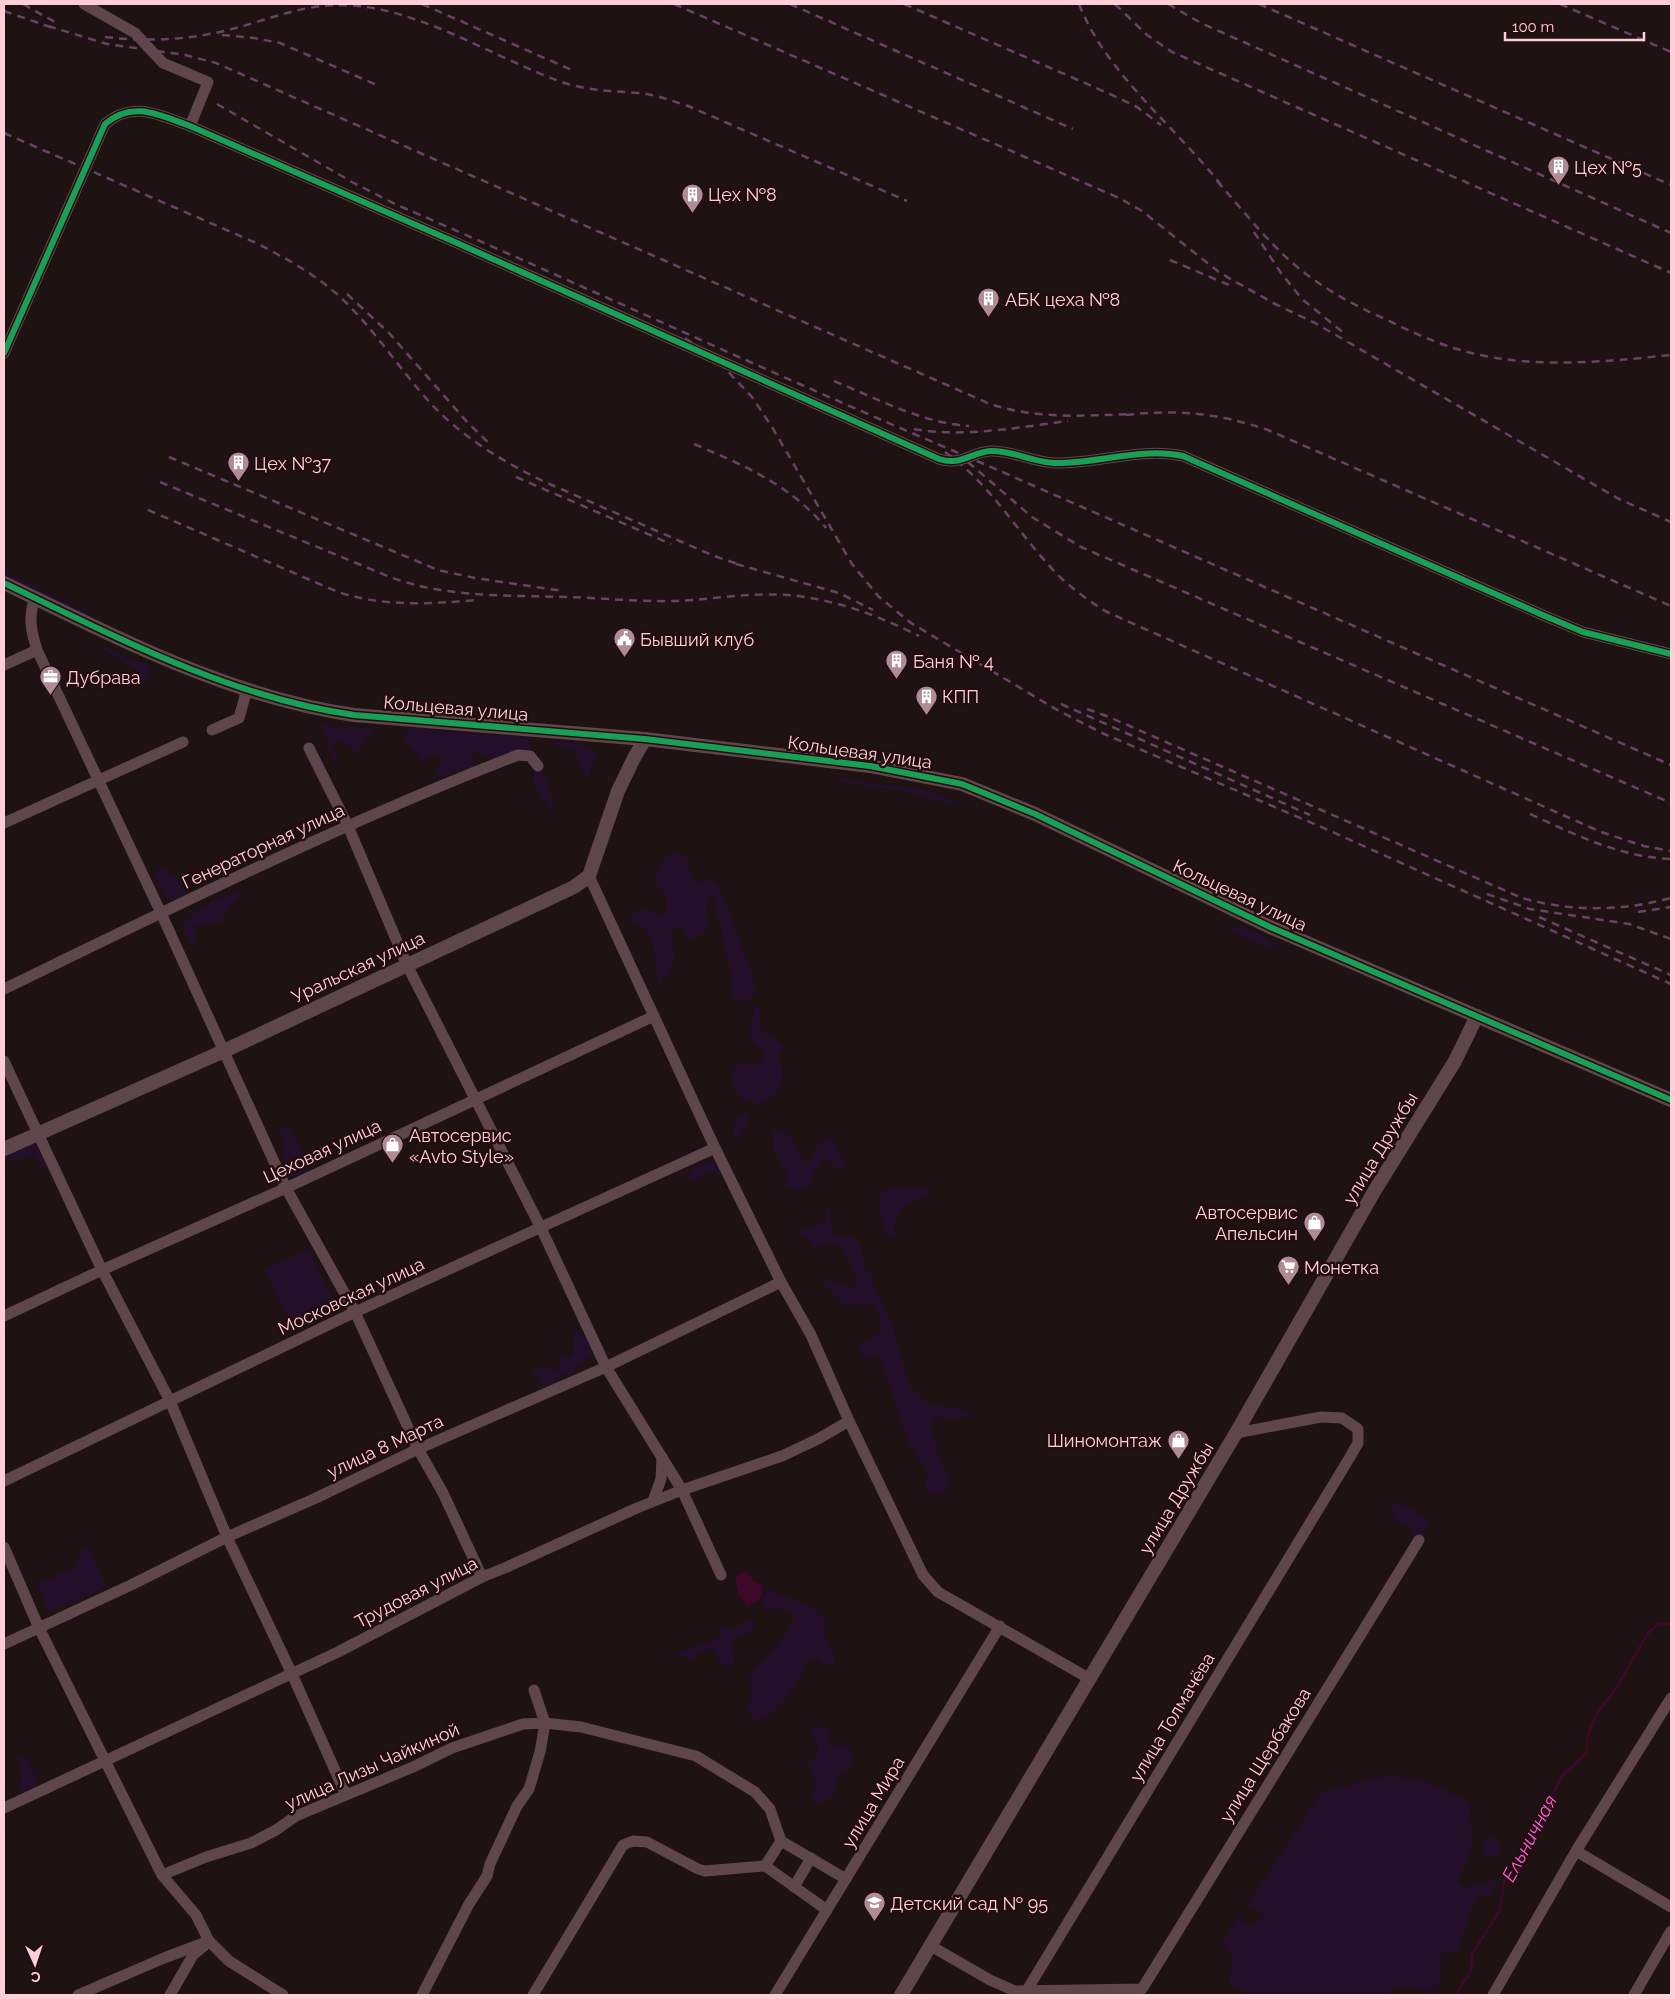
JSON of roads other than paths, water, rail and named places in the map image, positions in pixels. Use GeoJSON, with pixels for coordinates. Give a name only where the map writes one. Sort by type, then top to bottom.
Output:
{"type":"FeatureCollection","features":[{"type":"Feature","properties":{"kind":"street"},"geometry":{"type":"LineString","coordinates":[[84,4],[135,33],[163,63],[208,82],[190,126]]}},
{"type":"Feature","properties":{"kind":"street"},"geometry":{"type":"LineString","coordinates":[[4,353],[105,124],[114,116],[136,110],[190,126],[457,243],[939,459],[951,462],[958,461],[988,451],[998,451],[1051,462],[1067,463],[1153,453],[1183,456],[1553,620],[1583,632],[1671,654]]}},
{"type":"Feature","properties":{"kind":"street","name":"Кольцевая улица"},"geometry":{"type":"LineString","coordinates":[[4,583],[175,663],[247,689],[316,708],[354,715],[645,739],[862,765],[962,784],[1035,814],[1263,924],[1671,1100]]}},
{"type":"Feature","properties":{"kind":"street"},"geometry":{"type":"LineString","coordinates":[[35,598],[31,609],[30,626],[37,650],[161,913],[286,1188],[355,1312],[418,1449],[443,1494],[482,1577]]}},
{"type":"Feature","properties":{"kind":"street"},"geometry":{"type":"LineString","coordinates":[[4,665],[37,650]]}},
{"type":"Feature","properties":{"kind":"street"},"geometry":{"type":"LineString","coordinates":[[212,730],[239,718],[247,689]]}},
{"type":"Feature","properties":{"kind":"street"},"geometry":{"type":"LineString","coordinates":[[645,739],[618,790],[589,876],[715,1148],[781,1282],[811,1335],[849,1421],[923,1575],[938,1592],[1090,1679]]}},
{"type":"Feature","properties":{"kind":"street"},"geometry":{"type":"LineString","coordinates":[[4,823],[183,742]]}},
{"type":"Feature","properties":{"kind":"street"},"geometry":{"type":"LineString","coordinates":[[309,748],[348,826],[407,965],[541,1228],[606,1367],[682,1490],[721,1575]]}},
{"type":"Feature","properties":{"kind":"street","name":"Генераторная улица"},"geometry":{"type":"LineString","coordinates":[[4,989],[161,913],[434,788],[518,755],[530,756],[538,766]]}},
{"type":"Feature","properties":{"kind":"street","name":"Уральская улица"},"geometry":{"type":"LineString","coordinates":[[4,1149],[224,1051],[574,887],[589,876]]}},
{"type":"Feature","properties":{"kind":"street","name":"Цеховая улица"},"geometry":{"type":"LineString","coordinates":[[4,1316],[286,1188],[654,1016]]}},
{"type":"Feature","properties":{"kind":"street","name":"улица Дружбы"},"geometry":{"type":"LineString","coordinates":[[901,1995],[1236,1433],[1376,1190],[1455,1061],[1477,1016]]}},
{"type":"Feature","properties":{"kind":"street"},"geometry":{"type":"LineString","coordinates":[[4,1062],[102,1270],[170,1402],[227,1537],[292,1674],[346,1795]]}},
{"type":"Feature","properties":{"kind":"street","name":"Московская улица"},"geometry":{"type":"LineString","coordinates":[[4,1482],[355,1312],[715,1148]]}},
{"type":"Feature","properties":{"kind":"street","name":"улица 8 Марта"},"geometry":{"type":"LineString","coordinates":[[4,1644],[131,1585],[227,1537],[316,1498],[418,1449],[606,1367],[781,1282]]}},
{"type":"Feature","properties":{"kind":"street","name":"улица Толмачёва"},"geometry":{"type":"LineString","coordinates":[[1025,1993],[1358,1443],[1358,1429],[1342,1418],[1321,1417],[1236,1433]]}},
{"type":"Feature","properties":{"kind":"street","name":"Трудовая улица"},"geometry":{"type":"LineString","coordinates":[[4,1808],[292,1674],[482,1577],[507,1568],[653,1501],[782,1456],[818,1440],[849,1421]]}},
{"type":"Feature","properties":{"kind":"street"},"geometry":{"type":"LineString","coordinates":[[653,1501],[661,1479],[662,1456]]}},
{"type":"Feature","properties":{"kind":"street","name":"улица Щербакова"},"geometry":{"type":"LineString","coordinates":[[1025,1993],[1142,1989],[1419,1540]]}},
{"type":"Feature","properties":{"kind":"street"},"geometry":{"type":"LineString","coordinates":[[4,1547],[39,1628],[162,1875],[196,1915],[210,1941],[229,1961],[283,1995]]}},
{"type":"Feature","properties":{"kind":"street","name":"улица Мира"},"geometry":{"type":"LineString","coordinates":[[776,1995],[1000,1626]]}},
{"type":"Feature","properties":{"kind":"street"},"geometry":{"type":"LineString","coordinates":[[422,1995],[469,1904],[487,1876],[490,1864],[517,1806],[529,1789],[546,1723],[534,1690]]}},
{"type":"Feature","properties":{"kind":"street"},"geometry":{"type":"LineString","coordinates":[[1493,1995],[1576,1851],[1671,1698]]}},
{"type":"Feature","properties":{"kind":"street","name":"улица Лизы Чайкиной"},"geometry":{"type":"LineString","coordinates":[[162,1875],[206,1857],[251,1843],[276,1830],[296,1816],[413,1768],[452,1748],[523,1724],[546,1723],[581,1728],[696,1756],[755,1792],[770,1809],[781,1841]]}},
{"type":"Feature","properties":{"kind":"street"},"geometry":{"type":"LineString","coordinates":[[533,1995],[623,1845],[633,1841],[647,1842],[705,1871],[765,1866],[827,1910]]}},
{"type":"Feature","properties":{"kind":"street"},"geometry":{"type":"LineString","coordinates":[[765,1866],[781,1841],[846,1878]]}},
{"type":"Feature","properties":{"kind":"street"},"geometry":{"type":"LineString","coordinates":[[1576,1851],[1671,1907]]}},
{"type":"Feature","properties":{"kind":"street"},"geometry":{"type":"LineString","coordinates":[[794,1887],[811,1858]]}},
{"type":"Feature","properties":{"kind":"street"},"geometry":{"type":"LineString","coordinates":[[1634,1995],[1671,1931]]}},
{"type":"Feature","properties":{"kind":"street"},"geometry":{"type":"LineString","coordinates":[[78,1995],[164,1958],[210,1941]]}},
{"type":"Feature","properties":{"kind":"street"},"geometry":{"type":"LineString","coordinates":[[170,1995],[194,1955],[210,1941]]}},
{"type":"Feature","properties":{"kind":"street"},"geometry":{"type":"LineString","coordinates":[[931,1946],[1004,1988],[1025,1993]]}},
{"type":"Feature","properties":{"kind":"waterway","name":"Ельничная"},"geometry":{"type":"LineString","coordinates":[[1455,1995],[1471,1971],[1472,1954],[1499,1912],[1506,1873],[1531,1843],[1534,1829],[1562,1776],[1586,1754],[1588,1736],[1597,1713],[1615,1690],[1648,1633],[1659,1624],[1671,1624]]}},
{"type":"Feature","properties":{"kind":"railway"},"geometry":{"type":"LineString","coordinates":[[23,4],[55,22]]}},
{"type":"Feature","properties":{"kind":"railway"},"geometry":{"type":"LineString","coordinates":[[422,4],[574,71]]}},
{"type":"Feature","properties":{"kind":"railway"},"geometry":{"type":"LineString","coordinates":[[674,4],[1119,198],[1142,211],[1220,273],[1277,305]]}},
{"type":"Feature","properties":{"kind":"railway"},"geometry":{"type":"LineString","coordinates":[[790,4],[1073,129]]}},
{"type":"Feature","properties":{"kind":"railway"},"geometry":{"type":"LineString","coordinates":[[904,4],[1110,94],[1137,107],[1161,125]]}},
{"type":"Feature","properties":{"kind":"railway"},"geometry":{"type":"LineString","coordinates":[[1079,4],[1091,30],[1124,77],[1221,185]]}},
{"type":"Feature","properties":{"kind":"railway"},"geometry":{"type":"LineString","coordinates":[[1115,4],[1147,35],[1172,52],[1671,273]]}},
{"type":"Feature","properties":{"kind":"railway"},"geometry":{"type":"LineString","coordinates":[[1168,4],[1201,23],[1671,233]]}},
{"type":"Feature","properties":{"kind":"railway"},"geometry":{"type":"LineString","coordinates":[[1259,4],[1671,185]]}},
{"type":"Feature","properties":{"kind":"railway"},"geometry":{"type":"LineString","coordinates":[[1560,4],[1671,52]]}},
{"type":"Feature","properties":{"kind":"railway"},"geometry":{"type":"LineString","coordinates":[[105,37],[153,40],[185,38],[216,33],[311,7],[339,5],[367,7],[423,22],[559,81],[599,90],[646,94],[688,106],[907,201]]}},
{"type":"Feature","properties":{"kind":"railway"},"geometry":{"type":"LineString","coordinates":[[4,11],[53,28]]}},
{"type":"Feature","properties":{"kind":"railway"},"geometry":{"type":"LineString","coordinates":[[48,26],[107,44],[185,55],[216,63],[990,404],[1007,409],[1042,414],[1078,416],[1131,414]]}},
{"type":"Feature","properties":{"kind":"railway"},"geometry":{"type":"LineString","coordinates":[[222,35],[280,43],[377,85]]}},
{"type":"Feature","properties":{"kind":"railway"},"geometry":{"type":"LineString","coordinates":[[217,104],[352,182],[395,204],[824,395],[1671,765]]}},
{"type":"Feature","properties":{"kind":"railway"},"geometry":{"type":"LineString","coordinates":[[4,133],[254,242],[287,260],[319,280],[338,295],[383,344],[425,397],[451,423],[481,446],[545,482],[714,556],[741,565]]}},
{"type":"Feature","properties":{"kind":"railway"},"geometry":{"type":"LineString","coordinates":[[1217,181],[1269,240],[1311,278],[1361,308],[1439,343],[1483,356],[1536,362],[1591,362],[1671,355]]}},
{"type":"Feature","properties":{"kind":"railway"},"geometry":{"type":"LineString","coordinates":[[1254,232],[1281,273],[1302,299],[1345,334]]}},
{"type":"Feature","properties":{"kind":"railway"},"geometry":{"type":"LineString","coordinates":[[1170,260],[1229,285]]}},
{"type":"Feature","properties":{"kind":"railway"},"geometry":{"type":"LineString","coordinates":[[347,294],[389,333],[468,423],[490,444]]}},
{"type":"Feature","properties":{"kind":"railway"},"geometry":{"type":"LineString","coordinates":[[1273,303],[1315,323],[1619,499],[1671,522]]}},
{"type":"Feature","properties":{"kind":"railway"},"geometry":{"type":"LineString","coordinates":[[685,338],[716,359],[752,397],[772,427],[852,564],[879,597],[911,623],[1059,711],[1102,733],[1319,826],[1671,984]]}},
{"type":"Feature","properties":{"kind":"railway"},"geometry":{"type":"LineString","coordinates":[[834,381],[917,415],[952,424],[969,426]]}},
{"type":"Feature","properties":{"kind":"railway"},"geometry":{"type":"LineString","coordinates":[[1126,415],[1163,412],[1198,414],[1215,416],[1268,430],[1671,606]]}},
{"type":"Feature","properties":{"kind":"railway"},"geometry":{"type":"LineString","coordinates":[[914,429],[972,432],[1068,421]]}},
{"type":"Feature","properties":{"kind":"railway"},"geometry":{"type":"LineString","coordinates":[[694,444],[748,468],[782,488],[798,500],[826,528]]}},
{"type":"Feature","properties":{"kind":"railway"},"geometry":{"type":"LineString","coordinates":[[945,452],[977,479],[991,494],[1057,574],[1107,612],[1601,832],[1644,846],[1671,851]]}},
{"type":"Feature","properties":{"kind":"railway"},"geometry":{"type":"LineString","coordinates":[[169,457],[438,570],[475,578],[563,591]]}},
{"type":"Feature","properties":{"kind":"railway"},"geometry":{"type":"LineString","coordinates":[[968,462],[1032,517],[1081,547],[1671,803]]}},
{"type":"Feature","properties":{"kind":"railway"},"geometry":{"type":"LineString","coordinates":[[516,477],[671,544]]}},
{"type":"Feature","properties":{"kind":"railway"},"geometry":{"type":"LineString","coordinates":[[160,482],[390,577],[433,589],[477,594],[649,601],[676,601],[772,594],[789,595],[849,607],[878,617],[919,636]]}},
{"type":"Feature","properties":{"kind":"railway"},"geometry":{"type":"LineString","coordinates":[[148,510],[338,592],[355,597],[407,603],[477,600]]}},
{"type":"Feature","properties":{"kind":"railway"},"geometry":{"type":"LineString","coordinates":[[736,564],[839,593],[873,610]]}},
{"type":"Feature","properties":{"kind":"railway"},"geometry":{"type":"LineString","coordinates":[[1061,704],[1310,815]]}},
{"type":"Feature","properties":{"kind":"railway"},"geometry":{"type":"LineString","coordinates":[[1087,709],[1522,898],[1540,903],[1578,908],[1634,905],[1671,898]]}},
{"type":"Feature","properties":{"kind":"railway"},"geometry":{"type":"LineString","coordinates":[[1530,814],[1599,844],[1634,854],[1671,859]]}},
{"type":"Feature","properties":{"kind":"railway"},"geometry":{"type":"LineString","coordinates":[[1487,894],[1530,909],[1629,924],[1671,939]]}},
{"type":"Feature","properties":{"kind":"railway"},"geometry":{"type":"LineString","coordinates":[[1638,912],[1671,907]]}},
{"type":"Feature","properties":{"kind":"railway"},"geometry":{"type":"LineString","coordinates":[[1539,917],[1671,975]]}},
{"type":"Feature","properties":{"kind":"place","name":"Цех №5"},"geometry":{"type":"Point","coordinates":[1558,186]}},
{"type":"Feature","properties":{"kind":"place","name":"Цех №8"},"geometry":{"type":"Point","coordinates":[692,213]}},
{"type":"Feature","properties":{"kind":"place","name":"АБК цеха №8"},"geometry":{"type":"Point","coordinates":[989,318]}},
{"type":"Feature","properties":{"kind":"place","name":"Цех №37"},"geometry":{"type":"Point","coordinates":[238,482]}},
{"type":"Feature","properties":{"kind":"place","name":"Бывший клуб"},"geometry":{"type":"Point","coordinates":[624,658]}},
{"type":"Feature","properties":{"kind":"place","name":"Баня № 4"},"geometry":{"type":"Point","coordinates":[897,680]}},
{"type":"Feature","properties":{"kind":"place","name":"Дубрава"},"geometry":{"type":"Point","coordinates":[50,696]}},
{"type":"Feature","properties":{"kind":"place","name":"КПП"},"geometry":{"type":"Point","coordinates":[926,715]}},
{"type":"Feature","properties":{"kind":"place","name":"Автосервис «Avto Style»"},"geometry":{"type":"Point","coordinates":[393,1164]}},
{"type":"Feature","properties":{"kind":"place","name":"Автосервис Апельсин"},"geometry":{"type":"Point","coordinates":[1314,1241]}},
{"type":"Feature","properties":{"kind":"place","name":"Монетка"},"geometry":{"type":"Point","coordinates":[1288,1286]}},
{"type":"Feature","properties":{"kind":"place","name":"Шиномонтаж"},"geometry":{"type":"Point","coordinates":[1178,1459]}},
{"type":"Feature","properties":{"kind":"place","name":"Детский сад № 95"},"geometry":{"type":"Point","coordinates":[874,1922]}}]}
